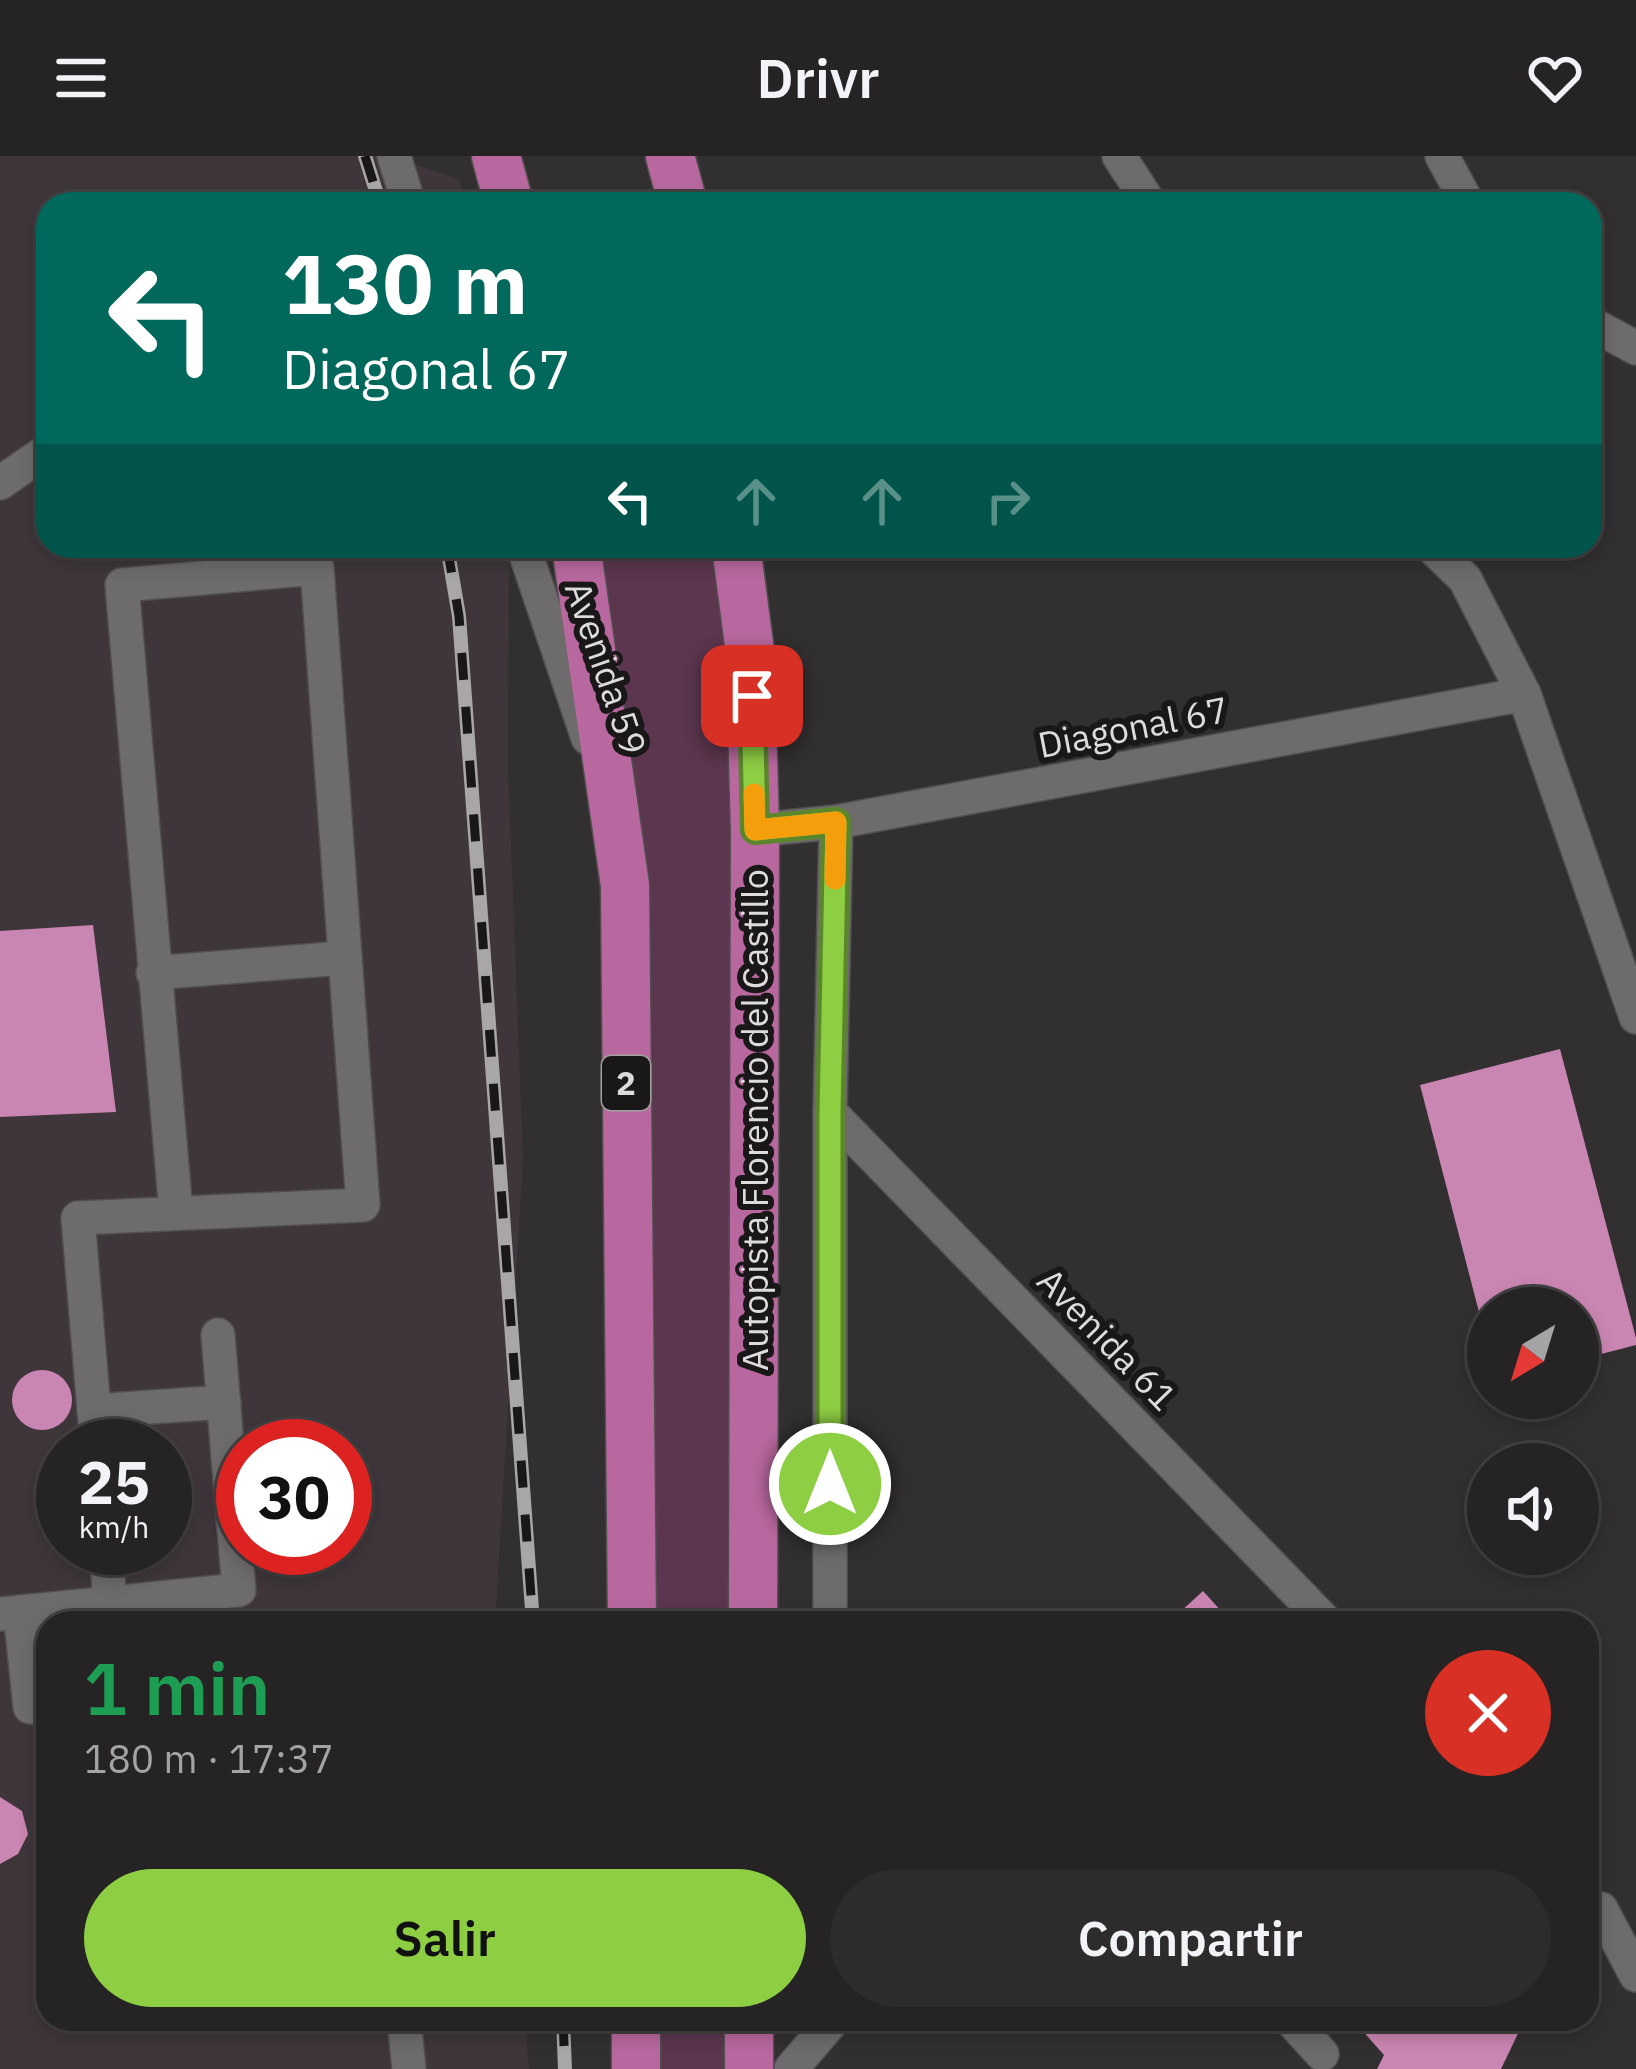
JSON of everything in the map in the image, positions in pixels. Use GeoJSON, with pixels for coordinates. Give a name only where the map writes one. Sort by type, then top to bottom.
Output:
{"type":"FeatureCollection","features":[{"type":"Feature","properties":{"kind":"highway"},"geometry":{"type":"LineString","coordinates":[[496,156],[506,192]]}},
{"type":"Feature","properties":{"kind":"highway"},"geometry":{"type":"LineString","coordinates":[[670,156],[680,192]]}},
{"type":"Feature","properties":{"kind":"highway","name":"2"},"geometry":{"type":"LineString","coordinates":[[578,558],[625,885],[632,1611]]}},
{"type":"Feature","properties":{"kind":"highway","name":"Autopista Florencio del Castillo"},"geometry":{"type":"LineString","coordinates":[[738,558],[750,652],[755,830],[753,1611]]}},
{"type":"Feature","properties":{"kind":"highway"},"geometry":{"type":"LineString","coordinates":[[636,2031],[636,2069]]}},
{"type":"Feature","properties":{"kind":"highway"},"geometry":{"type":"LineString","coordinates":[[748,2069],[749,2031]]}},
{"type":"Feature","properties":{"kind":"street"},"geometry":{"type":"LineString","coordinates":[[394,156],[405,192]]}},
{"type":"Feature","properties":{"kind":"street"},"geometry":{"type":"LineString","coordinates":[[1119,156],[1142,192]]}},
{"type":"Feature","properties":{"kind":"street"},"geometry":{"type":"LineString","coordinates":[[1442,156],[1462,192]]}},
{"type":"Feature","properties":{"kind":"street"},"geometry":{"type":"LineString","coordinates":[[1602,330],[1636,348]]}},
{"type":"Feature","properties":{"kind":"street"},"geometry":{"type":"LineString","coordinates":[[0,483],[36,458]]}},
{"type":"Feature","properties":{"kind":"street","name":"Avenida 59"},"geometry":{"type":"LineString","coordinates":[[528,558],[614,814]]}},
{"type":"Feature","properties":{"kind":"street"},"geometry":{"type":"LineString","coordinates":[[1443,558],[1465,579],[1524,694],[1636,1017]]}},
{"type":"Feature","properties":{"kind":"street"},"geometry":{"type":"LineString","coordinates":[[95,1419],[78,1218],[364,1205],[317,568],[122,585],[176,1212]]}},
{"type":"Feature","properties":{"kind":"street","name":"Diagonal 67"},"geometry":{"type":"LineString","coordinates":[[755,830],[836,822],[1524,694]]}},
{"type":"Feature","properties":{"kind":"street"},"geometry":{"type":"LineString","coordinates":[[830,1611],[830,1112],[836,822]]}},
{"type":"Feature","properties":{"kind":"street"},"geometry":{"type":"LineString","coordinates":[[153,973],[343,958]]}},
{"type":"Feature","properties":{"kind":"street","name":"Avenida 61"},"geometry":{"type":"LineString","coordinates":[[830,1112],[1315,1611]]}},
{"type":"Feature","properties":{"kind":"street"},"geometry":{"type":"LineString","coordinates":[[36,1707],[30,1707],[10,1613],[239,1590],[218,1336]]}},
{"type":"Feature","properties":{"kind":"street"},"geometry":{"type":"LineString","coordinates":[[94,1411],[224,1402]]}},
{"type":"Feature","properties":{"kind":"street"},"geometry":{"type":"LineString","coordinates":[[108,1575],[110,1603]]}},
{"type":"Feature","properties":{"kind":"street"},"geometry":{"type":"LineString","coordinates":[[1599,1904],[1636,1919]]}},
{"type":"Feature","properties":{"kind":"street"},"geometry":{"type":"LineString","coordinates":[[1599,1911],[1636,1975]]}},
{"type":"Feature","properties":{"kind":"street"},"geometry":{"type":"LineString","coordinates":[[405,2031],[409,2069]]}},
{"type":"Feature","properties":{"kind":"street"},"geometry":{"type":"LineString","coordinates":[[791,2069],[824,2031]]}},
{"type":"Feature","properties":{"kind":"street"},"geometry":{"type":"LineString","coordinates":[[1301,2031],[1322,2054]]}},
{"type":"Feature","properties":{"kind":"shaded area"},"geometry":{"type":"Polygon","coordinates":[[[0,156],[388,156],[459,179],[463,192],[36,192],[36,558],[509,558],[508,766],[523,1159],[496,1611],[36,1611],[36,2031],[526,2031],[529,2069],[0,2069],[0,156]]]}},
{"type":"Feature","properties":{"kind":"shaded area"},"geometry":{"type":"Polygon","coordinates":[[[578,558],[733,558],[753,1611],[632,1611],[625,885],[578,558]]]}},
{"type":"Feature","properties":{"kind":"shaded area"},"geometry":{"type":"Polygon","coordinates":[[[636,2031],[749,2031],[748,2069],[636,2069],[636,2031]]]}},
{"type":"Feature","properties":{"kind":"building"},"geometry":{"type":"Polygon","coordinates":[[[93,925],[116,1112],[0,1117],[0,931],[93,925]]]}},
{"type":"Feature","properties":{"kind":"building"},"geometry":{"type":"Polygon","coordinates":[[[1560,1049],[1636,1345],[1599,1355],[1599,1287],[1472,1287],[1420,1085],[1560,1049]]]}},
{"type":"Feature","properties":{"kind":"building"},"geometry":{"type":"Polygon","coordinates":[[[30,1372],[54,1372],[70,1388],[66,1419],[36,1419],[36,1429],[20,1422],[14,1412],[14,1388],[30,1372]]]}},
{"type":"Feature","properties":{"kind":"building"},"geometry":{"type":"Polygon","coordinates":[[[1203,1591],[1221,1611],[1181,1611],[1203,1591]]]}},
{"type":"Feature","properties":{"kind":"building"},"geometry":{"type":"Polygon","coordinates":[[[0,1797],[22,1811],[28,1834],[18,1854],[0,1864],[0,1797]]]}},
{"type":"Feature","properties":{"kind":"building"},"geometry":{"type":"Polygon","coordinates":[[[1363,2031],[1519,2031],[1501,2069],[1377,2069],[1384,2055],[1363,2031]]]}},
{"type":"Feature","properties":{"kind":"railway"},"geometry":{"type":"LineString","coordinates":[[365,156],[376,192]]}},
{"type":"Feature","properties":{"kind":"railway"},"geometry":{"type":"LineString","coordinates":[[449,558],[459,616],[532,1611]]}},
{"type":"Feature","properties":{"kind":"railway"},"geometry":{"type":"LineString","coordinates":[[563,2031],[565,2069]]}},
{"type":"Feature","properties":{"kind":"slow traffic"},"geometry":{"type":"LineString","coordinates":[[754,794],[755,830],[836,822],[835,879]]}},
{"type":"Feature","properties":{"kind":"route"},"geometry":{"type":"LineString","coordinates":[[752,696],[755,830],[836,822],[830,1484]]}}]}
